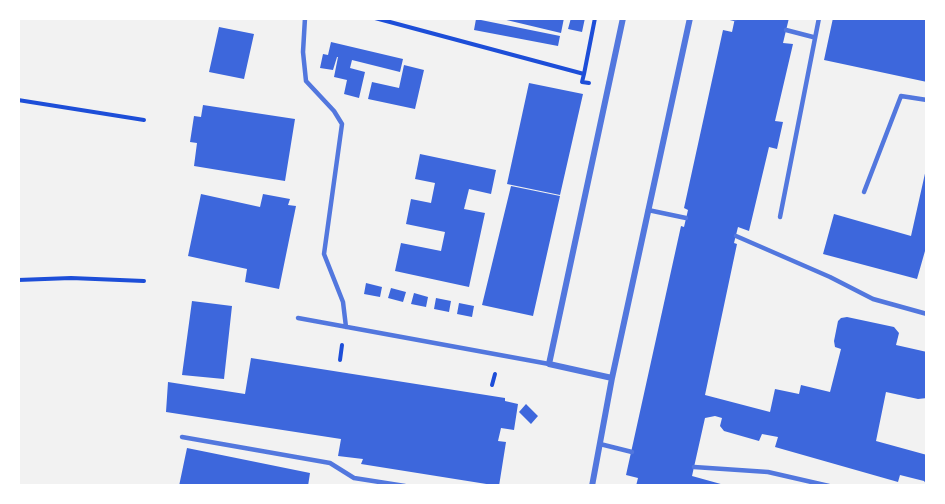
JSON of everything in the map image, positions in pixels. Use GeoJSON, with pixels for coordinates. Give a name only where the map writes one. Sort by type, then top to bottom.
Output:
{"type":"FeatureCollection","features":[{"type":"Feature","properties":{"kind":"street"},"geometry":{"type":"LineString","coordinates":[[612,378],[549,364],[623,18]]}},
{"type":"Feature","properties":{"kind":"street"},"geometry":{"type":"LineString","coordinates":[[592,486],[612,378],[690,18]]}},
{"type":"Feature","properties":{"kind":"lane"},"geometry":{"type":"LineString","coordinates":[[305,18],[303,52],[306,81],[334,111],[342,124],[324,254],[343,302],[346,327]]}},
{"type":"Feature","properties":{"kind":"lane"},"geometry":{"type":"LineString","coordinates":[[780,217],[813,37],[819,18]]}},
{"type":"Feature","properties":{"kind":"lane"},"geometry":{"type":"LineString","coordinates":[[786,30],[813,37]]}},
{"type":"Feature","properties":{"kind":"lane"},"geometry":{"type":"LineString","coordinates":[[864,192],[901,96],[927,100]]}},
{"type":"Feature","properties":{"kind":"lane"},"geometry":{"type":"LineString","coordinates":[[648,210],[686,218]]}},
{"type":"Feature","properties":{"kind":"lane"},"geometry":{"type":"LineString","coordinates":[[736,236],[830,277],[873,299],[927,314]]}},
{"type":"Feature","properties":{"kind":"lane"},"geometry":{"type":"LineString","coordinates":[[298,318],[549,364]]}},
{"type":"Feature","properties":{"kind":"lane"},"geometry":{"type":"LineString","coordinates":[[182,436],[330,463],[354,478],[405,486]]}},
{"type":"Feature","properties":{"kind":"lane"},"geometry":{"type":"LineString","coordinates":[[600,444],[632,452]]}},
{"type":"Feature","properties":{"kind":"lane"},"geometry":{"type":"LineString","coordinates":[[694,466],[768,472],[829,486]]}},
{"type":"Feature","properties":{"kind":"path"},"geometry":{"type":"LineString","coordinates":[[375,18],[584,74],[595,18]]}},
{"type":"Feature","properties":{"kind":"path"},"geometry":{"type":"LineString","coordinates":[[18,100],[144,120]]}},
{"type":"Feature","properties":{"kind":"path"},"geometry":{"type":"LineString","coordinates":[[18,280],[70,278],[144,281]]}},
{"type":"Feature","properties":{"kind":"building"},"geometry":{"type":"Polygon","coordinates":[[[498,18],[564,18],[561,33],[498,18]]]}},
{"type":"Feature","properties":{"kind":"building"},"geometry":{"type":"Polygon","coordinates":[[[571,18],[585,18],[582,32],[568,29],[571,18]]]}},
{"type":"Feature","properties":{"kind":"building"},"geometry":{"type":"Polygon","coordinates":[[[735,18],[789,18],[783,43],[793,44],[775,121],[783,122],[777,149],[769,147],[749,231],[738,227],[734,243],[737,244],[705,395],[770,412],[775,389],[799,394],[801,385],[830,392],[841,349],[835,347],[834,341],[838,321],[847,317],[894,327],[899,333],[896,345],[927,352],[927,398],[918,399],[886,392],[876,441],[927,455],[927,485],[924,481],[900,475],[898,482],[775,447],[778,437],[762,434],[759,441],[724,431],[720,426],[722,418],[715,416],[705,418],[692,476],[728,486],[636,486],[638,478],[626,475],[681,226],[684,227],[688,210],[684,208],[723,30],[732,32],[735,18]]]}},
{"type":"Feature","properties":{"kind":"building"},"geometry":{"type":"Polygon","coordinates":[[[833,18],[927,18],[927,82],[824,60],[833,18]]]}},
{"type":"Feature","properties":{"kind":"building"},"geometry":{"type":"Polygon","coordinates":[[[476,19],[560,36],[558,46],[474,30],[476,19]]]}},
{"type":"Feature","properties":{"kind":"building"},"geometry":{"type":"Polygon","coordinates":[[[219,27],[254,34],[244,79],[209,72],[219,27]]]}},
{"type":"Feature","properties":{"kind":"building"},"geometry":{"type":"Polygon","coordinates":[[[331,42],[403,59],[400,72],[352,60],[350,68],[365,72],[359,98],[344,94],[347,80],[334,77],[338,57],[333,70],[320,68],[323,54],[328,55],[331,42]]]}},
{"type":"Feature","properties":{"kind":"building"},"geometry":{"type":"Polygon","coordinates":[[[404,65],[424,70],[415,109],[368,99],[372,82],[399,88],[404,65]]]}},
{"type":"Feature","properties":{"kind":"building"},"geometry":{"type":"Polygon","coordinates":[[[529,83],[583,94],[560,195],[507,184],[529,83]]]}},
{"type":"Feature","properties":{"kind":"building"},"geometry":{"type":"Polygon","coordinates":[[[203,105],[295,119],[285,181],[194,166],[197,143],[190,142],[194,116],[201,117],[203,105]]]}},
{"type":"Feature","properties":{"kind":"building"},"geometry":{"type":"Polygon","coordinates":[[[420,154],[496,170],[491,194],[469,189],[464,209],[485,213],[469,287],[395,271],[401,243],[441,251],[445,232],[406,224],[411,199],[431,203],[435,183],[415,179],[420,154]]]}},
{"type":"Feature","properties":{"kind":"building"},"geometry":{"type":"Polygon","coordinates":[[[926,169],[927,244],[917,279],[823,254],[834,214],[911,236],[926,169]]]}},
{"type":"Feature","properties":{"kind":"building"},"geometry":{"type":"Polygon","coordinates":[[[511,186],[560,196],[533,316],[482,305],[511,186]]]}},
{"type":"Feature","properties":{"kind":"building"},"geometry":{"type":"Polygon","coordinates":[[[201,194],[260,207],[263,194],[290,199],[288,205],[296,206],[279,289],[245,282],[247,269],[188,256],[201,194]]]}},
{"type":"Feature","properties":{"kind":"building"},"geometry":{"type":"Polygon","coordinates":[[[366,283],[382,287],[380,297],[364,294],[366,283]]]}},
{"type":"Feature","properties":{"kind":"building"},"geometry":{"type":"Polygon","coordinates":[[[391,288],[406,292],[403,302],[388,298],[391,288]]]}},
{"type":"Feature","properties":{"kind":"building"},"geometry":{"type":"Polygon","coordinates":[[[414,293],[428,297],[426,307],[411,304],[414,293]]]}},
{"type":"Feature","properties":{"kind":"building"},"geometry":{"type":"Polygon","coordinates":[[[436,298],[451,301],[449,312],[434,309],[436,298]]]}},
{"type":"Feature","properties":{"kind":"building"},"geometry":{"type":"Polygon","coordinates":[[[192,301],[232,306],[224,379],[182,375],[192,301]]]}},
{"type":"Feature","properties":{"kind":"building"},"geometry":{"type":"Polygon","coordinates":[[[459,303],[474,306],[472,317],[457,314],[459,303]]]}},
{"type":"Feature","properties":{"kind":"building"},"geometry":{"type":"Polygon","coordinates":[[[251,358],[505,398],[505,401],[518,404],[514,430],[501,428],[498,441],[506,442],[499,486],[361,464],[363,459],[338,456],[341,439],[166,412],[168,382],[245,394],[251,358]]]}},
{"type":"Feature","properties":{"kind":"building"},"geometry":{"type":"Polygon","coordinates":[[[526,404],[538,416],[531,424],[519,412],[526,404]]]}},
{"type":"Feature","properties":{"kind":"building"},"geometry":{"type":"Polygon","coordinates":[[[187,448],[310,473],[308,486],[179,486],[187,448]]]}}]}
